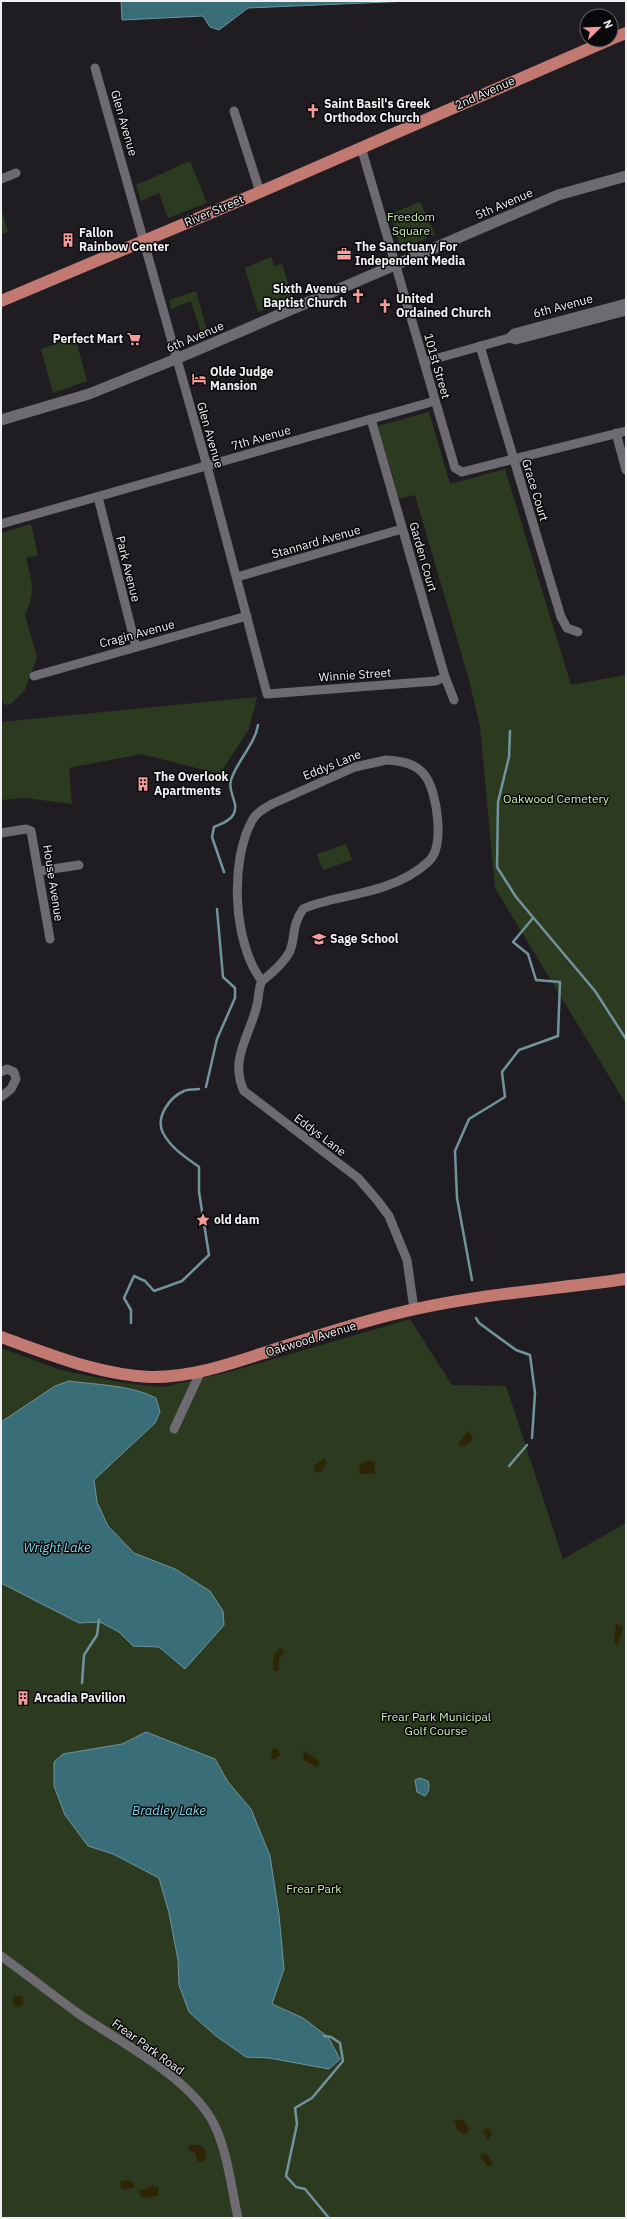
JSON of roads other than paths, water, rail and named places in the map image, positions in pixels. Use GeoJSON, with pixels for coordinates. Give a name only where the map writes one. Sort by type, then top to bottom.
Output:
{"type":"FeatureCollection","features":[{"type":"Feature","properties":{"kind":"main road","name":"2nd Avenue"},"geometry":{"type":"LineString","coordinates":[[361,147],[591,48]]}},
{"type":"Feature","properties":{"kind":"main road","name":"River Street"},"geometry":{"type":"LineString","coordinates":[[1,301],[260,192],[361,147]]}},
{"type":"Feature","properties":{"kind":"main road","name":"Oakwood Avenue"},"geometry":{"type":"LineString","coordinates":[[1,1337],[68,1361],[124,1374],[171,1377],[228,1365],[327,1333],[414,1309],[485,1297],[626,1279]]}},
{"type":"Feature","properties":{"kind":"street","name":"Glen Avenue"},"geometry":{"type":"LineString","coordinates":[[95,68],[207,466],[237,577],[266,694]]}},
{"type":"Feature","properties":{"kind":"street"},"geometry":{"type":"LineString","coordinates":[[234,111],[260,192]]}},
{"type":"Feature","properties":{"kind":"street","name":"101st Street"},"geometry":{"type":"LineString","coordinates":[[361,147],[455,468],[462,472],[513,458]]}},
{"type":"Feature","properties":{"kind":"street"},"geometry":{"type":"LineString","coordinates":[[1,179],[16,173]]}},
{"type":"Feature","properties":{"kind":"street","name":"5th Avenue"},"geometry":{"type":"LineString","coordinates":[[395,265],[558,195],[626,176]]}},
{"type":"Feature","properties":{"kind":"street","name":"6th Avenue"},"geometry":{"type":"LineString","coordinates":[[1,420],[89,394],[176,359],[395,265]]}},
{"type":"Feature","properties":{"kind":"street","name":"6th Avenue"},"geometry":{"type":"LineString","coordinates":[[509,338],[514,332],[626,303]]}},
{"type":"Feature","properties":{"kind":"street","name":"6th Avenue"},"geometry":{"type":"LineString","coordinates":[[424,362],[509,338],[516,340],[626,311]]}},
{"type":"Feature","properties":{"kind":"street","name":"Grace Court"},"geometry":{"type":"LineString","coordinates":[[480,346],[561,617],[567,628],[578,632]]}},
{"type":"Feature","properties":{"kind":"street","name":"7th Avenue"},"geometry":{"type":"LineString","coordinates":[[1,524],[435,401]]}},
{"type":"Feature","properties":{"kind":"street","name":"Garden Court"},"geometry":{"type":"LineString","coordinates":[[371,419],[445,677],[454,700]]}},
{"type":"Feature","properties":{"kind":"street"},"geometry":{"type":"LineString","coordinates":[[513,458],[626,431]]}},
{"type":"Feature","properties":{"kind":"street"},"geometry":{"type":"LineString","coordinates":[[616,433],[626,470]]}},
{"type":"Feature","properties":{"kind":"street","name":"Park Avenue"},"geometry":{"type":"LineString","coordinates":[[98,496],[136,647]]}},
{"type":"Feature","properties":{"kind":"street","name":"Stannard Avenue"},"geometry":{"type":"LineString","coordinates":[[237,577],[402,529]]}},
{"type":"Feature","properties":{"kind":"street","name":"Cragin Avenue"},"geometry":{"type":"LineString","coordinates":[[34,676],[247,616]]}},
{"type":"Feature","properties":{"kind":"street","name":"Winnie Street"},"geometry":{"type":"LineString","coordinates":[[266,694],[436,681],[445,677]]}},
{"type":"Feature","properties":{"kind":"street","name":"Eddys Lane"},"geometry":{"type":"LineString","coordinates":[[262,981],[251,964],[242,937],[239,916],[238,889],[242,846],[253,819],[261,810],[272,804],[355,767],[386,760],[405,762],[416,768],[426,776],[432,789],[438,821],[436,846],[431,860],[403,879],[382,888],[303,909],[293,928],[290,951],[276,970],[262,981],[257,1005],[239,1062],[239,1079],[244,1091],[358,1178],[389,1216],[407,1260],[414,1309]]}},
{"type":"Feature","properties":{"kind":"street","name":"House Avenue"},"geometry":{"type":"LineString","coordinates":[[1,833],[26,829],[31,831],[50,939]]}},
{"type":"Feature","properties":{"kind":"street"},"geometry":{"type":"LineString","coordinates":[[39,871],[79,865]]}},
{"type":"Feature","properties":{"kind":"street"},"geometry":{"type":"LineString","coordinates":[[1,1072],[8,1069],[11,1070],[16,1079],[10,1089],[1,1097]]}},
{"type":"Feature","properties":{"kind":"street"},"geometry":{"type":"LineString","coordinates":[[174,1428],[201,1371]]}},
{"type":"Feature","properties":{"kind":"street","name":"Frear Park Road"},"geometry":{"type":"LineString","coordinates":[[1,1956],[78,2013],[156,2064],[190,2095],[213,2123],[220,2140],[238,2218]]}},
{"type":"Feature","properties":{"kind":"water"},"geometry":{"type":"Polygon","coordinates":[[[121,1],[410,1],[248,8],[219,30],[210,27],[203,16],[122,20],[121,1]]]}},
{"type":"Feature","properties":{"kind":"water","name":"Wright Lake"},"geometry":{"type":"Polygon","coordinates":[[[69,1381],[136,1390],[156,1398],[160,1412],[155,1423],[94,1480],[97,1502],[108,1526],[134,1553],[175,1569],[210,1591],[223,1611],[224,1625],[185,1669],[159,1647],[133,1646],[119,1632],[100,1622],[79,1623],[1,1583],[1,1422],[55,1386],[69,1381]]]}},
{"type":"Feature","properties":{"kind":"water","name":"Bradley Lake"},"geometry":{"type":"Polygon","coordinates":[[[146,1732],[215,1759],[228,1782],[251,1809],[270,1856],[279,1915],[284,1969],[272,2004],[303,2018],[328,2037],[340,2059],[329,2069],[269,2058],[246,2057],[216,2036],[189,2012],[179,1985],[178,1960],[169,1913],[159,1878],[113,1854],[88,1846],[65,1815],[54,1786],[54,1762],[63,1754],[122,1744],[146,1732]]]}},
{"type":"Feature","properties":{"kind":"water"},"geometry":{"type":"Polygon","coordinates":[[[420,1778],[428,1781],[429,1789],[425,1796],[417,1792],[415,1780],[420,1778]]]}},
{"type":"Feature","properties":{"kind":"waterway"},"geometry":{"type":"LineString","coordinates":[[224,872],[212,837],[214,827],[229,820],[234,813],[235,805],[230,789],[231,780],[237,766],[250,746],[258,725]]}},
{"type":"Feature","properties":{"kind":"waterway"},"geometry":{"type":"LineString","coordinates":[[510,731],[509,757],[498,802],[497,867],[516,897],[595,991],[626,1039]]}},
{"type":"Feature","properties":{"kind":"waterway"},"geometry":{"type":"LineString","coordinates":[[206,1087],[217,1039],[235,998],[235,988],[223,977],[217,909]]}},
{"type":"Feature","properties":{"kind":"waterway"},"geometry":{"type":"LineString","coordinates":[[472,1280],[457,1198],[455,1151],[469,1119],[505,1097],[502,1072],[519,1050],[558,1036],[560,982],[536,980],[528,954],[513,942],[533,918]]}},
{"type":"Feature","properties":{"kind":"waterway"},"geometry":{"type":"LineString","coordinates":[[131,1323],[131,1310],[124,1298],[134,1276],[145,1281],[154,1291],[182,1281],[209,1255],[199,1192],[199,1167],[174,1148],[166,1138],[161,1127],[162,1114],[169,1103],[186,1090],[199,1089]]}},
{"type":"Feature","properties":{"kind":"waterway"},"geometry":{"type":"LineString","coordinates":[[476,1318],[479,1323],[516,1350],[530,1355],[535,1393],[532,1438]]}},
{"type":"Feature","properties":{"kind":"waterway"},"geometry":{"type":"LineString","coordinates":[[509,1466],[527,1445]]}},
{"type":"Feature","properties":{"kind":"waterway"},"geometry":{"type":"LineString","coordinates":[[82,1683],[84,1655],[97,1635],[99,1620]]}},
{"type":"Feature","properties":{"kind":"waterway"},"geometry":{"type":"LineString","coordinates":[[324,2036],[331,2037],[340,2043],[343,2061],[312,2098],[295,2108],[297,2124],[286,2176],[296,2187],[305,2189],[329,2218]]}},
{"type":"Feature","properties":{"kind":"place","name":"Saint Basil's Greek Orthodox Church"},"geometry":{"type":"Point","coordinates":[313,111]}},
{"type":"Feature","properties":{"kind":"place","name":"Fallon Rainbow Center"},"geometry":{"type":"Point","coordinates":[68,240]}},
{"type":"Feature","properties":{"kind":"place","name":"The Sanctuary For Independent Media"},"geometry":{"type":"Point","coordinates":[344,254]}},
{"type":"Feature","properties":{"kind":"place","name":"Sixth Avenue Baptist Church"},"geometry":{"type":"Point","coordinates":[358,296]}},
{"type":"Feature","properties":{"kind":"place","name":"United Ordained Church"},"geometry":{"type":"Point","coordinates":[385,306]}},
{"type":"Feature","properties":{"kind":"place","name":"Perfect Mart"},"geometry":{"type":"Point","coordinates":[134,339]}},
{"type":"Feature","properties":{"kind":"place","name":"Olde Judge Mansion"},"geometry":{"type":"Point","coordinates":[199,379]}},
{"type":"Feature","properties":{"kind":"place","name":"The Overlook Apartments"},"geometry":{"type":"Point","coordinates":[143,784]}},
{"type":"Feature","properties":{"kind":"place","name":"Sage School"},"geometry":{"type":"Point","coordinates":[319,939]}},
{"type":"Feature","properties":{"kind":"place","name":"old dam"},"geometry":{"type":"Point","coordinates":[203,1220]}},
{"type":"Feature","properties":{"kind":"place","name":"Arcadia Pavilion"},"geometry":{"type":"Point","coordinates":[23,1698]}},
{"type":"Feature","properties":{"kind":"park label","name":"Freedom Square"},"geometry":{"type":"Point","coordinates":[411,224]}},
{"type":"Feature","properties":{"kind":"park label","name":"Oakwood Cemetery"},"geometry":{"type":"Point","coordinates":[556,799]}},
{"type":"Feature","properties":{"kind":"park label","name":"Frear Park Municipal Golf Course"},"geometry":{"type":"Point","coordinates":[436,1724]}},
{"type":"Feature","properties":{"kind":"park label","name":"Frear Park"},"geometry":{"type":"Point","coordinates":[314,1889]}}]}
